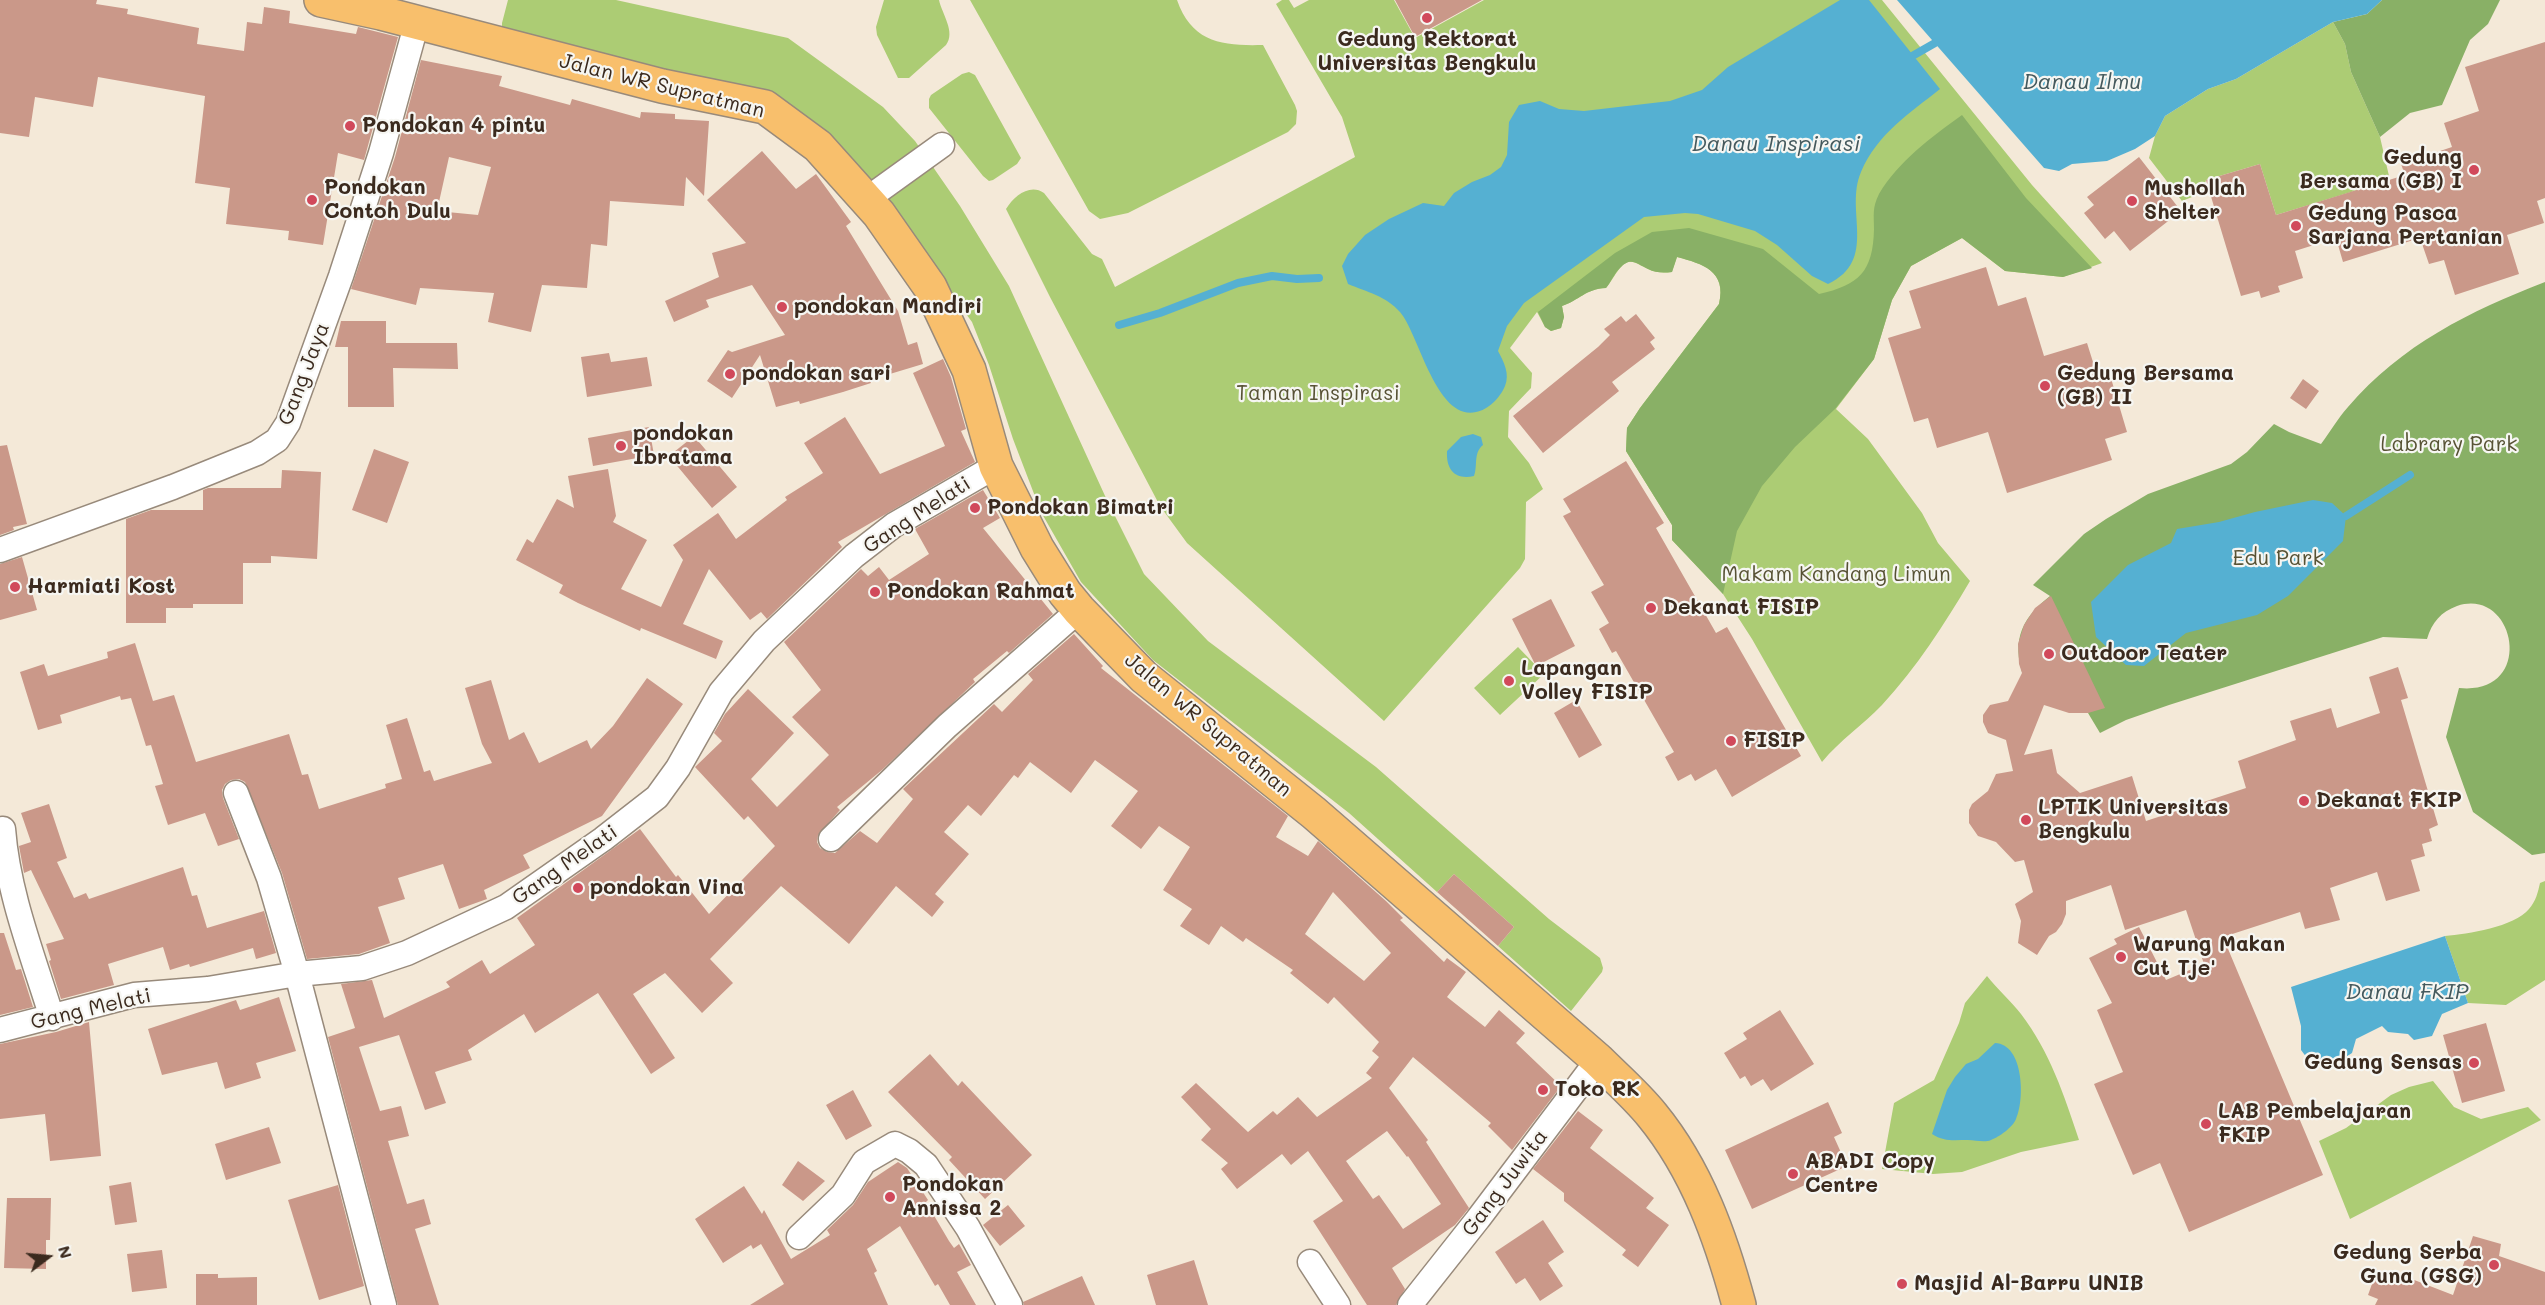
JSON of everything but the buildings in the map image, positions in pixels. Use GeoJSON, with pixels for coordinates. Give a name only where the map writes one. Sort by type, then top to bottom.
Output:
{"type":"FeatureCollection","features":[{"type":"Feature","properties":{"kind":"highway","name":"Jalan WR Supratman"},"geometry":{"type":"LineString","coordinates":[[321,0],[417,22],[662,86],[765,107],[818,146],[867,199],[930,286],[969,370],[996,466],[1037,548],[1065,593],[1144,677],[1314,813],[1598,1060],[1652,1115],[1691,1174],[1721,1241],[1739,1305]]}},
{"type":"Feature","properties":{"kind":"street","name":"Gang Jaya"},"geometry":{"type":"LineString","coordinates":[[0,550],[173,488],[258,453],[277,440],[288,423],[341,276],[381,153],[417,22]]}},
{"type":"Feature","properties":{"kind":"street"},"geometry":{"type":"LineString","coordinates":[[867,199],[942,145]]}},
{"type":"Feature","properties":{"kind":"street","name":"Gang Melati"},"geometry":{"type":"LineString","coordinates":[[0,1030],[134,996],[208,989],[297,974],[362,968],[407,953],[506,907],[603,839],[657,797],[678,768],[721,692],[764,641],[854,556],[894,525],[996,466]]}},
{"type":"Feature","properties":{"kind":"street"},"geometry":{"type":"LineString","coordinates":[[831,839],[947,726],[1079,610]]}},
{"type":"Feature","properties":{"kind":"street"},"geometry":{"type":"LineString","coordinates":[[236,793],[269,878],[297,974],[384,1305]]}},
{"type":"Feature","properties":{"kind":"street"},"geometry":{"type":"LineString","coordinates":[[3,829],[12,887],[52,1018]]}},
{"type":"Feature","properties":{"kind":"street","name":"Gang Juwita"},"geometry":{"type":"LineString","coordinates":[[1410,1305],[1598,1060]]}},
{"type":"Feature","properties":{"kind":"street"},"geometry":{"type":"LineString","coordinates":[[799,1237],[843,1195],[864,1162],[895,1144],[909,1151],[926,1165],[968,1228],[1010,1305]]}},
{"type":"Feature","properties":{"kind":"street"},"geometry":{"type":"LineString","coordinates":[[1310,1262],[1338,1305]]}},
{"type":"Feature","properties":{"kind":"green space"},"geometry":{"type":"Polygon","coordinates":[[[508,0],[616,0],[788,38],[883,107],[915,141],[960,206],[1009,286],[1106,498],[1144,574],[1208,641],[1376,767],[1549,919],[1600,958],[1602,972],[1571,1011],[1498,946],[1514,927],[1454,874],[1437,892],[1349,813],[1153,660],[1081,582],[1041,512],[972,322],[859,169],[821,127],[793,107],[769,96],[502,35],[502,23],[508,0]]]}},
{"type":"Feature","properties":{"kind":"green space"},"geometry":{"type":"Polygon","coordinates":[[[884,0],[939,0],[949,29],[949,40],[946,45],[909,78],[898,78],[877,35],[876,27],[884,0]]]}},
{"type":"Feature","properties":{"kind":"green space"},"geometry":{"type":"Polygon","coordinates":[[[970,0],[1177,0],[1191,25],[1211,39],[1222,43],[1263,45],[1295,105],[1296,124],[1288,132],[1128,213],[1100,219],[1089,211],[970,0]]]}},
{"type":"Feature","properties":{"kind":"green space","name":"Taman Inspirasi"},"geometry":{"type":"Polygon","coordinates":[[[1282,0],[1289,0],[1294,8],[1309,0],[1394,0],[1415,38],[1484,0],[1882,0],[2032,185],[2102,263],[2063,277],[2005,271],[1962,238],[1911,266],[1892,300],[1874,359],[1836,409],[1868,439],[1922,513],[1938,543],[1970,581],[1940,630],[1907,676],[1882,705],[1822,762],[1752,639],[1723,594],[1672,540],[1672,525],[1626,451],[1627,428],[1719,304],[1721,293],[1716,276],[1704,266],[1677,257],[1672,272],[1663,273],[1634,262],[1627,262],[1606,288],[1593,290],[1562,306],[1564,317],[1561,328],[1551,331],[1545,327],[1537,312],[1510,348],[1532,373],[1531,388],[1509,411],[1508,437],[1529,463],[1543,489],[1526,502],[1525,559],[1520,568],[1384,721],[1187,543],[1160,506],[1006,209],[1023,192],[1033,189],[1044,193],[1092,254],[1102,259],[1115,287],[1355,157],[1342,117],[1276,4],[1282,0]]]}},
{"type":"Feature","properties":{"kind":"green space"},"geometry":{"type":"Polygon","coordinates":[[[2382,0],[2500,0],[2488,24],[2470,40],[2442,105],[2410,113],[2380,137],[2351,72],[2345,44],[2333,22],[2367,14],[2382,0]]]}},
{"type":"Feature","properties":{"kind":"green space"},"geometry":{"type":"Polygon","coordinates":[[[2333,22],[2345,44],[2351,72],[2380,137],[2389,176],[2367,184],[2361,189],[2276,215],[2260,164],[2206,180],[2202,193],[2182,201],[2149,158],[2155,136],[2165,116],[2208,89],[2236,79],[2333,22]]]}},
{"type":"Feature","properties":{"kind":"green space"},"geometry":{"type":"Polygon","coordinates":[[[969,72],[975,75],[1021,158],[1017,164],[989,181],[929,108],[931,95],[962,74],[969,72]]]}},
{"type":"Feature","properties":{"kind":"green space"},"geometry":{"type":"Polygon","coordinates":[[[1962,115],[2026,198],[2092,268],[2063,277],[2005,271],[1962,238],[1911,266],[1892,300],[1874,359],[1835,409],[1795,447],[1762,486],[1737,531],[1723,594],[1672,540],[1672,525],[1626,451],[1627,428],[1719,304],[1721,293],[1716,276],[1704,266],[1677,257],[1672,272],[1663,273],[1637,263],[1627,262],[1606,288],[1593,290],[1562,306],[1564,317],[1561,328],[1551,331],[1545,327],[1538,312],[1615,253],[1652,232],[1689,228],[1763,249],[1819,294],[1844,286],[1854,281],[1867,266],[1873,244],[1875,203],[1887,182],[1916,151],[1962,115]]]}},
{"type":"Feature","properties":{"kind":"green space"},"geometry":{"type":"Polygon","coordinates":[[[2545,282],[2545,853],[2532,855],[2473,812],[2446,737],[2459,688],[2484,686],[2500,676],[2508,660],[2509,642],[2504,625],[2493,612],[2477,604],[2457,606],[2446,611],[2434,623],[2427,639],[2383,637],[2169,705],[2126,720],[2100,733],[2088,713],[2026,683],[2019,657],[2020,635],[2024,624],[2039,605],[2050,596],[2033,585],[2084,534],[2148,494],[2231,464],[2247,452],[2274,424],[2321,444],[2344,411],[2369,385],[2414,348],[2464,318],[2545,282]]]}},
{"type":"Feature","properties":{"kind":"green space","name":"Lapangan Volley FISIP"},"geometry":{"type":"Polygon","coordinates":[[[1518,647],[1544,674],[1500,715],[1474,688],[1518,647]]]}},
{"type":"Feature","properties":{"kind":"green space"},"geometry":{"type":"Polygon","coordinates":[[[2545,881],[2545,980],[2506,1005],[2468,1003],[2445,936],[2478,931],[2513,921],[2529,909],[2535,900],[2540,883],[2545,881]]]}},
{"type":"Feature","properties":{"kind":"green space"},"geometry":{"type":"Polygon","coordinates":[[[1987,976],[2021,1014],[2040,1043],[2062,1090],[2079,1140],[2021,1152],[1962,1172],[1933,1174],[1882,1169],[1894,1103],[1934,1080],[1959,1023],[1965,1003],[1987,976]]]}},
{"type":"Feature","properties":{"kind":"green space"},"geometry":{"type":"Polygon","coordinates":[[[2433,1081],[2454,1107],[2481,1119],[2528,1107],[2541,1120],[2350,1219],[2319,1141],[2346,1128],[2391,1095],[2409,1087],[2433,1081]]]}},
{"type":"Feature","properties":{"kind":"water","name":"Danau Inspirasi"},"geometry":{"type":"Polygon","coordinates":[[[1840,0],[1869,0],[1940,89],[1895,125],[1876,146],[1868,159],[1857,187],[1857,234],[1852,262],[1843,274],[1828,284],[1812,276],[1777,245],[1755,231],[1698,214],[1644,217],[1524,303],[1507,326],[1498,351],[1507,373],[1505,386],[1493,403],[1476,412],[1462,411],[1450,403],[1439,390],[1407,323],[1395,307],[1382,298],[1348,284],[1342,266],[1348,254],[1365,235],[1389,219],[1423,203],[1444,206],[1454,193],[1501,167],[1507,155],[1509,122],[1519,105],[1540,101],[1559,109],[1584,111],[1670,101],[1702,90],[1728,67],[1840,0]]]}},
{"type":"Feature","properties":{"kind":"water","name":"Danau Ilmu"},"geometry":{"type":"Polygon","coordinates":[[[1897,0],[2382,0],[2367,14],[2333,22],[2236,79],[2208,89],[2165,116],[2155,136],[2135,149],[2107,161],[2072,164],[2059,171],[2044,168],[1897,0]]]}},
{"type":"Feature","properties":{"kind":"water"},"geometry":{"type":"Polygon","coordinates":[[[1473,434],[1481,437],[1483,445],[1478,452],[1474,476],[1462,477],[1450,469],[1447,451],[1461,437],[1473,434]]]}},
{"type":"Feature","properties":{"kind":"water"},"geometry":{"type":"Polygon","coordinates":[[[2313,500],[2332,503],[2346,516],[2343,541],[2288,596],[2257,615],[2186,633],[2144,666],[2126,665],[2096,637],[2091,602],[2128,565],[2171,543],[2177,529],[2219,522],[2313,500]]]}},
{"type":"Feature","properties":{"kind":"water","name":"Danau FKIP"},"geometry":{"type":"Polygon","coordinates":[[[2445,936],[2468,1003],[2442,1014],[2432,1036],[2414,1040],[2408,1034],[2388,1032],[2382,1026],[2356,1039],[2352,1053],[2338,1062],[2326,1063],[2307,1058],[2301,1050],[2301,1026],[2291,987],[2445,936]]]}},
{"type":"Feature","properties":{"kind":"water"},"geometry":{"type":"Polygon","coordinates":[[[1995,1043],[2005,1046],[2012,1053],[2020,1074],[2021,1099],[2014,1122],[2002,1134],[1986,1141],[1949,1140],[1932,1134],[1947,1090],[1955,1077],[1966,1064],[1978,1059],[1995,1043]]]}},
{"type":"Feature","properties":{"kind":"waterway"},"geometry":{"type":"LineString","coordinates":[[1914,55],[1935,43]]}},
{"type":"Feature","properties":{"kind":"waterway"},"geometry":{"type":"LineString","coordinates":[[1119,325],[1160,313],[1238,283],[1272,276],[1297,279],[1319,278]]}},
{"type":"Feature","properties":{"kind":"waterway"},"geometry":{"type":"LineString","coordinates":[[2346,516],[2410,475]]}},
{"type":"Feature","properties":{"kind":"place","name":"Gedung Rektorat Universitas Bengkulu"},"geometry":{"type":"Point","coordinates":[1427,18]}},
{"type":"Feature","properties":{"kind":"place","name":"Pondokan 4 pintu"},"geometry":{"type":"Point","coordinates":[350,126]}},
{"type":"Feature","properties":{"kind":"place","name":"Gedung Bersama (GB) I"},"geometry":{"type":"Point","coordinates":[2474,170]}},
{"type":"Feature","properties":{"kind":"place","name":"Pondokan Contoh Dulu"},"geometry":{"type":"Point","coordinates":[312,200]}},
{"type":"Feature","properties":{"kind":"place","name":"Mushollah Shelter"},"geometry":{"type":"Point","coordinates":[2132,201]}},
{"type":"Feature","properties":{"kind":"place","name":"Gedung Pasca Sarjana Pertanian"},"geometry":{"type":"Point","coordinates":[2296,226]}},
{"type":"Feature","properties":{"kind":"place","name":"pondokan Mandiri"},"geometry":{"type":"Point","coordinates":[782,307]}},
{"type":"Feature","properties":{"kind":"place","name":"pondokan sari"},"geometry":{"type":"Point","coordinates":[730,374]}},
{"type":"Feature","properties":{"kind":"place","name":"Gedung Bersama (GB) II"},"geometry":{"type":"Point","coordinates":[2045,386]}},
{"type":"Feature","properties":{"kind":"place","name":"pondokan Ibratama"},"geometry":{"type":"Point","coordinates":[621,446]}},
{"type":"Feature","properties":{"kind":"place","name":"Pondokan Bimatri"},"geometry":{"type":"Point","coordinates":[975,508]}},
{"type":"Feature","properties":{"kind":"place","name":"Harmiati Kost"},"geometry":{"type":"Point","coordinates":[15,587]}},
{"type":"Feature","properties":{"kind":"place","name":"Pondokan Rahmat"},"geometry":{"type":"Point","coordinates":[875,592]}},
{"type":"Feature","properties":{"kind":"place","name":"Dekanat FISIP"},"geometry":{"type":"Point","coordinates":[1651,608]}},
{"type":"Feature","properties":{"kind":"place","name":"Outdoor Teater"},"geometry":{"type":"Point","coordinates":[2049,654]}},
{"type":"Feature","properties":{"kind":"place","name":"Lapangan Volley FISIP"},"geometry":{"type":"Point","coordinates":[1509,681]}},
{"type":"Feature","properties":{"kind":"place","name":"FISIP"},"geometry":{"type":"Point","coordinates":[1731,741]}},
{"type":"Feature","properties":{"kind":"place","name":"Dekanat FKIP"},"geometry":{"type":"Point","coordinates":[2304,801]}},
{"type":"Feature","properties":{"kind":"place","name":"LPTIK Universitas Bengkulu"},"geometry":{"type":"Point","coordinates":[2026,820]}},
{"type":"Feature","properties":{"kind":"place","name":"pondokan Vina"},"geometry":{"type":"Point","coordinates":[578,888]}},
{"type":"Feature","properties":{"kind":"place","name":"Warung Makan Cut Tje'"},"geometry":{"type":"Point","coordinates":[2121,957]}},
{"type":"Feature","properties":{"kind":"place","name":"Gedung Sensas"},"geometry":{"type":"Point","coordinates":[2474,1063]}},
{"type":"Feature","properties":{"kind":"place","name":"Toko RK"},"geometry":{"type":"Point","coordinates":[1543,1090]}},
{"type":"Feature","properties":{"kind":"place","name":"LAB Pembelajaran FKIP"},"geometry":{"type":"Point","coordinates":[2206,1124]}},
{"type":"Feature","properties":{"kind":"place","name":"ABADI Copy Centre"},"geometry":{"type":"Point","coordinates":[1793,1174]}},
{"type":"Feature","properties":{"kind":"place","name":"Pondokan Annissa 2"},"geometry":{"type":"Point","coordinates":[890,1197]}},
{"type":"Feature","properties":{"kind":"place","name":"Gedung Serba Guna (GSG)"},"geometry":{"type":"Point","coordinates":[2494,1265]}},
{"type":"Feature","properties":{"kind":"place","name":"Masjid Al-Barru UNIB"},"geometry":{"type":"Point","coordinates":[1902,1284]}},
{"type":"Feature","properties":{"kind":"park label","name":"Labrary Park"},"geometry":{"type":"Point","coordinates":[2449,445]}},
{"type":"Feature","properties":{"kind":"park label","name":"Edu Park"},"geometry":{"type":"Point","coordinates":[2278,559]}},
{"type":"Feature","properties":{"kind":"park label","name":"Makam Kandang Limun"},"geometry":{"type":"Point","coordinates":[1836,575]}}]}
